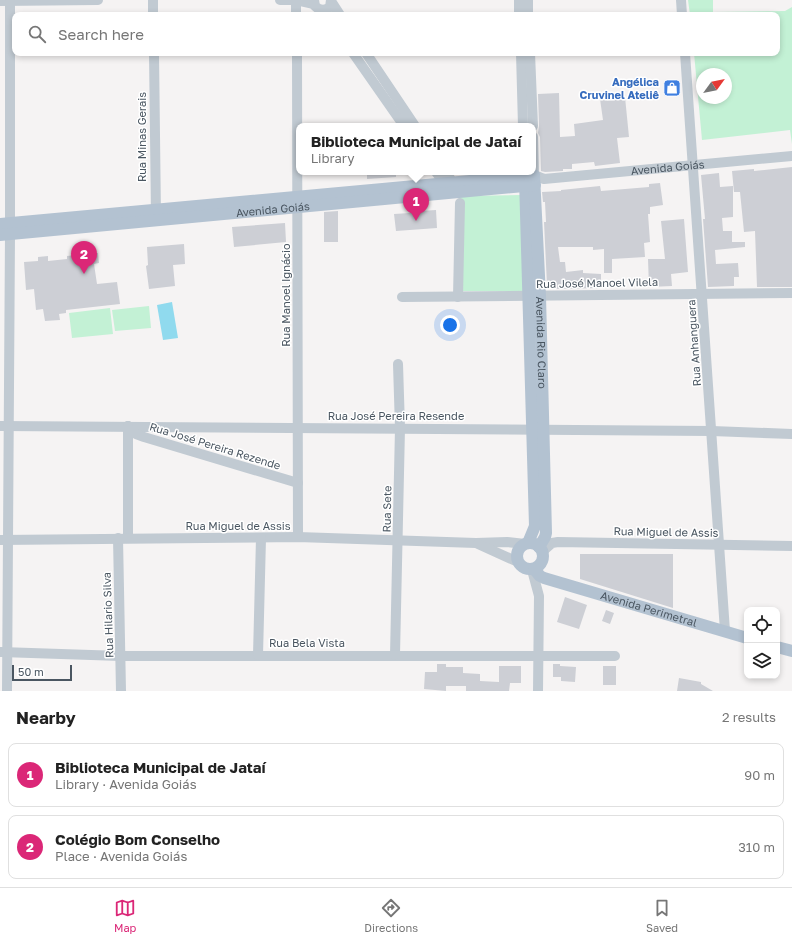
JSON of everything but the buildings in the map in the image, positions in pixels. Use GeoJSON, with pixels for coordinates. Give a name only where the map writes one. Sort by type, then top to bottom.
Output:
{"type":"FeatureCollection","features":[{"type":"Feature","properties":{"kind":"main road","name":"Avenida Goiás"},"geometry":{"type":"LineString","coordinates":[[5,229],[452,188],[531,179]]}},
{"type":"Feature","properties":{"kind":"main road","name":"Avenida Rio Claro"},"geometry":{"type":"LineString","coordinates":[[531,179],[539,477],[545,537],[534,546]]}},
{"type":"Feature","properties":{"kind":"main road"},"geometry":{"type":"LineString","coordinates":[[534,546],[544,558],[536,568],[523,568],[518,562],[517,554],[519,550],[534,546]]}},
{"type":"Feature","properties":{"kind":"main road","name":"Avenida Perimetral"},"geometry":{"type":"LineString","coordinates":[[536,568],[540,576],[550,580],[744,637]]}},
{"type":"Feature","properties":{"kind":"main road"},"geometry":{"type":"LineString","coordinates":[[780,648],[792,651]]}},
{"type":"Feature","properties":{"kind":"street"},"geometry":{"type":"LineString","coordinates":[[6,691],[3,652],[5,2],[98,0]]}},
{"type":"Feature","properties":{"kind":"street"},"geometry":{"type":"LineString","coordinates":[[153,0],[153,12]]}},
{"type":"Feature","properties":{"kind":"street"},"geometry":{"type":"LineString","coordinates":[[280,0],[296,0],[330,7],[331,1]]}},
{"type":"Feature","properties":{"kind":"street"},"geometry":{"type":"LineString","coordinates":[[296,0],[296,12]]}},
{"type":"Feature","properties":{"kind":"street"},"geometry":{"type":"LineString","coordinates":[[519,0],[519,12]]}},
{"type":"Feature","properties":{"kind":"street"},"geometry":{"type":"LineString","coordinates":[[528,0],[528,12]]}},
{"type":"Feature","properties":{"kind":"street"},"geometry":{"type":"LineString","coordinates":[[681,0],[682,12]]}},
{"type":"Feature","properties":{"kind":"street"},"geometry":{"type":"LineString","coordinates":[[331,1],[338,12]]}},
{"type":"Feature","properties":{"kind":"street","name":"Rua Minas Gerais"},"geometry":{"type":"LineString","coordinates":[[154,56],[155,215]]}},
{"type":"Feature","properties":{"kind":"street","name":"Rua Manoel Ignácio"},"geometry":{"type":"LineString","coordinates":[[297,56],[297,123]]}},
{"type":"Feature","properties":{"kind":"street"},"geometry":{"type":"LineString","coordinates":[[355,56],[402,123]]}},
{"type":"Feature","properties":{"kind":"street"},"geometry":{"type":"LineString","coordinates":[[368,56],[413,123]]}},
{"type":"Feature","properties":{"kind":"street"},"geometry":{"type":"LineString","coordinates":[[521,56],[528,123]]}},
{"type":"Feature","properties":{"kind":"street"},"geometry":{"type":"LineString","coordinates":[[528,123],[530,56]]}},
{"type":"Feature","properties":{"kind":"street","name":"Rua Anhanguera"},"geometry":{"type":"LineString","coordinates":[[685,56],[694,165],[725,631]]}},
{"type":"Feature","properties":{"kind":"street","name":"Avenida Goiás"},"geometry":{"type":"LineString","coordinates":[[531,179],[792,156]]}},
{"type":"Feature","properties":{"kind":"street","name":"Rua Manoel Ignácio"},"geometry":{"type":"LineString","coordinates":[[298,175],[298,537]]}},
{"type":"Feature","properties":{"kind":"street"},"geometry":{"type":"LineString","coordinates":[[439,175],[452,188],[458,297]]}},
{"type":"Feature","properties":{"kind":"street","name":"Rua José Manoel Vilela"},"geometry":{"type":"LineString","coordinates":[[402,297],[792,293]]}},
{"type":"Feature","properties":{"kind":"street","name":"Rua Sete"},"geometry":{"type":"LineString","coordinates":[[395,655],[400,428],[398,364]]}},
{"type":"Feature","properties":{"kind":"street","name":"Rua José Pereira Resende"},"geometry":{"type":"LineString","coordinates":[[4,425],[712,431],[792,434]]}},
{"type":"Feature","properties":{"kind":"street","name":"Rua José Pereira Rezende"},"geometry":{"type":"LineString","coordinates":[[128,426],[136,434],[144,437],[298,483]]}},
{"type":"Feature","properties":{"kind":"street","name":"Rua Hilario Silva"},"geometry":{"type":"LineString","coordinates":[[121,691],[123,538],[128,426]]}},
{"type":"Feature","properties":{"kind":"street","name":"Rua Miguel de Assis"},"geometry":{"type":"LineString","coordinates":[[4,540],[298,537],[476,543],[507,542],[534,546],[558,542],[792,546]]}},
{"type":"Feature","properties":{"kind":"street"},"geometry":{"type":"LineString","coordinates":[[258,655],[261,538]]}},
{"type":"Feature","properties":{"kind":"street","name":"Rua Miguel de Assis"},"geometry":{"type":"LineString","coordinates":[[476,543],[518,562]]}},
{"type":"Feature","properties":{"kind":"street"},"geometry":{"type":"LineString","coordinates":[[536,568],[539,596],[538,691]]}},
{"type":"Feature","properties":{"kind":"street","name":"Rua Bela Vista"},"geometry":{"type":"LineString","coordinates":[[3,652],[121,656],[615,656]]}},
{"type":"Feature","properties":{"kind":"green space"},"geometry":{"type":"Polygon","coordinates":[[[688,0],[713,0],[713,12],[690,12],[688,0]]]}},
{"type":"Feature","properties":{"kind":"green space"},"geometry":{"type":"Polygon","coordinates":[[[792,7],[792,144],[790,130],[702,140],[699,104],[732,104],[732,68],[696,68],[696,75],[694,56],[780,56],[780,12],[713,12],[785,11],[792,7]]]}},
{"type":"Feature","properties":{"kind":"green space"},"geometry":{"type":"Polygon","coordinates":[[[522,195],[523,291],[460,291],[459,196],[522,195]]]}},
{"type":"Feature","properties":{"kind":"green space"},"geometry":{"type":"Polygon","coordinates":[[[149,306],[151,328],[115,331],[112,310],[149,306]]]}},
{"type":"Feature","properties":{"kind":"green space"},"geometry":{"type":"Polygon","coordinates":[[[110,308],[113,334],[72,338],[69,313],[110,308]]]}},
{"type":"Feature","properties":{"kind":"water"},"geometry":{"type":"Polygon","coordinates":[[[172,302],[178,338],[163,340],[157,305],[172,302]]]}},
{"type":"Feature","properties":{"kind":"place","name":"Angélica Cruvinel Ateliê"},"geometry":{"type":"Point","coordinates":[672,88]}},
{"type":"Feature","properties":{"kind":"place","name":"Biblioteca Municipal de Jataí"},"geometry":{"type":"Point","coordinates":[416,221]}},
{"type":"Feature","properties":{"kind":"place","name":"Colégio Bom Conselho"},"geometry":{"type":"Point","coordinates":[84,274]}}]}
